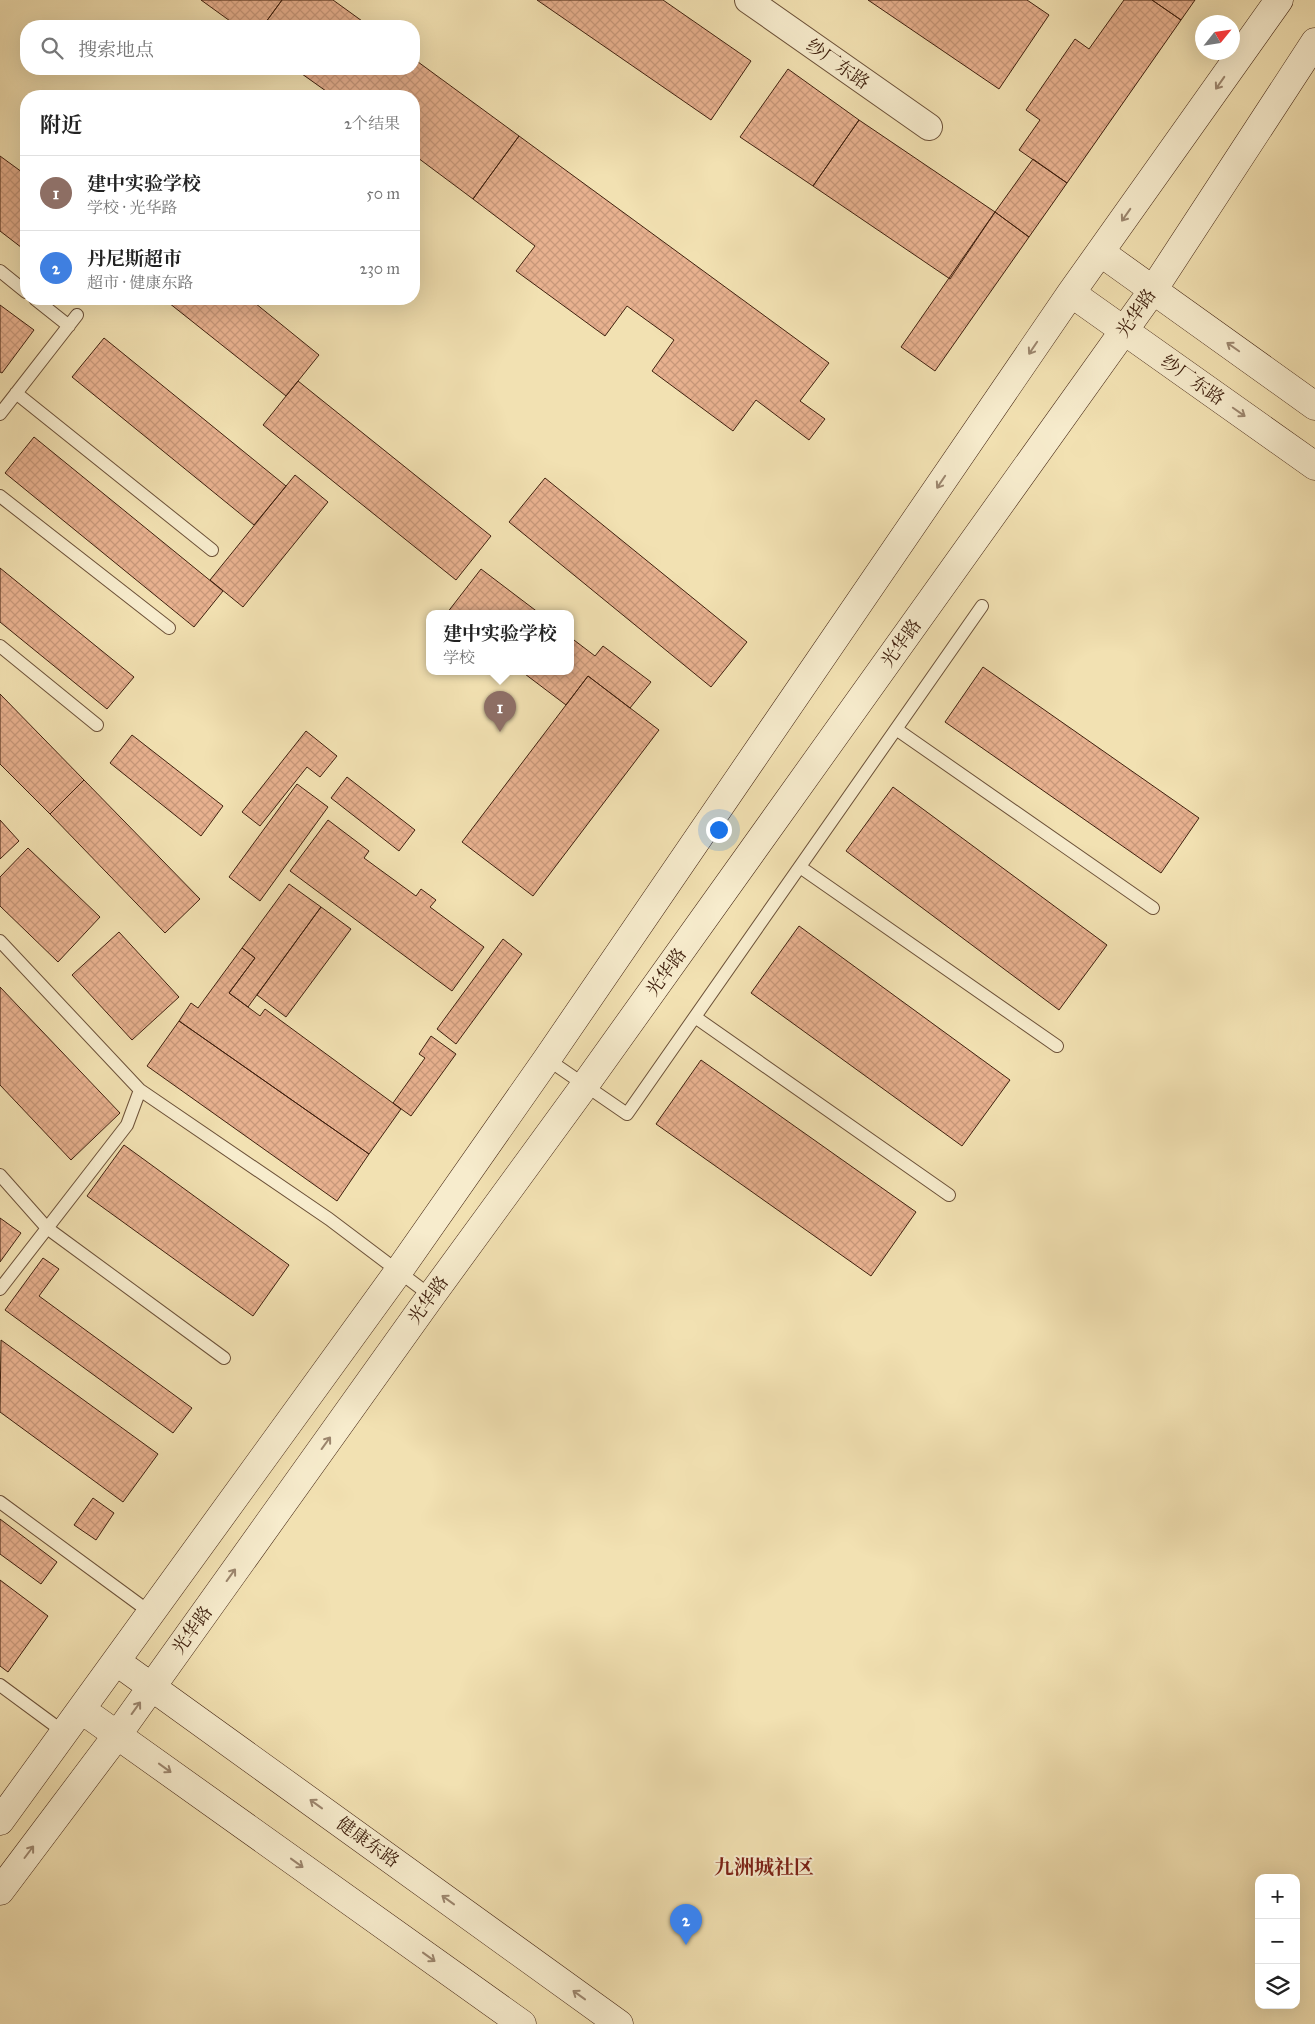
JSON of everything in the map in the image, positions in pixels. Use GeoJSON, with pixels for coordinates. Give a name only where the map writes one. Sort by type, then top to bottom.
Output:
{"type":"FeatureCollection","features":[{"type":"Feature","properties":{"kind":"main road"},"geometry":{"type":"LineString","coordinates":[[0,1821],[398,1272],[547,1060],[1070,293],[1279,0]]}},
{"type":"Feature","properties":{"kind":"main road","name":"光华路"},"geometry":{"type":"LineString","coordinates":[[0,1891],[118,1734],[1124,331],[1153,290],[1315,42]]}},
{"type":"Feature","properties":{"kind":"main road"},"geometry":{"type":"LineString","coordinates":[[1100,252],[1315,406]]}},
{"type":"Feature","properties":{"kind":"main road","name":"纱厂东路"},"geometry":{"type":"LineString","coordinates":[[1070,293],[1315,466]]}},
{"type":"Feature","properties":{"kind":"main road","name":"健康东路"},"geometry":{"type":"LineString","coordinates":[[117,1662],[152,1685],[618,2024]]}},
{"type":"Feature","properties":{"kind":"main road"},"geometry":{"type":"LineString","coordinates":[[82,1710],[522,2024]]}},
{"type":"Feature","properties":{"kind":"street","name":"纱厂东路"},"geometry":{"type":"LineString","coordinates":[[748,0],[929,127]]}},
{"type":"Feature","properties":{"kind":"lane"},"geometry":{"type":"LineString","coordinates":[[0,271],[20,287]]}},
{"type":"Feature","properties":{"kind":"lane"},"geometry":{"type":"LineString","coordinates":[[43,305],[69,326]]}},
{"type":"Feature","properties":{"kind":"lane"},"geometry":{"type":"LineString","coordinates":[[0,414],[77,315]]}},
{"type":"Feature","properties":{"kind":"lane"},"geometry":{"type":"LineString","coordinates":[[16,393],[212,550]]}},
{"type":"Feature","properties":{"kind":"lane"},"geometry":{"type":"LineString","coordinates":[[0,496],[169,628]]}},
{"type":"Feature","properties":{"kind":"lane"},"geometry":{"type":"LineString","coordinates":[[547,1060],[627,1114],[982,606]]}},
{"type":"Feature","properties":{"kind":"lane"},"geometry":{"type":"LineString","coordinates":[[0,646],[98,725]]}},
{"type":"Feature","properties":{"kind":"lane"},"geometry":{"type":"LineString","coordinates":[[896,729],[1154,908]]}},
{"type":"Feature","properties":{"kind":"lane"},"geometry":{"type":"LineString","coordinates":[[800,867],[1057,1046]]}},
{"type":"Feature","properties":{"kind":"lane"},"geometry":{"type":"LineString","coordinates":[[0,941],[140,1090],[329,1219],[431,1296]]}},
{"type":"Feature","properties":{"kind":"lane"},"geometry":{"type":"LineString","coordinates":[[695,1017],[950,1195]]}},
{"type":"Feature","properties":{"kind":"lane"},"geometry":{"type":"LineString","coordinates":[[0,1289],[127,1125],[140,1090]]}},
{"type":"Feature","properties":{"kind":"lane"},"geometry":{"type":"LineString","coordinates":[[0,1175],[47,1228],[224,1358]]}},
{"type":"Feature","properties":{"kind":"lane"},"geometry":{"type":"LineString","coordinates":[[0,1502],[151,1614]]}},
{"type":"Feature","properties":{"kind":"lane"},"geometry":{"type":"LineString","coordinates":[[0,1685],[65,1733]]}},
{"type":"Feature","properties":{"kind":"building"},"geometry":{"type":"Polygon","coordinates":[[[201,0],[282,0],[267,20],[229,20],[201,0]]]}},
{"type":"Feature","properties":{"kind":"building"},"geometry":{"type":"Polygon","coordinates":[[[282,0],[333,0],[361,20],[267,20],[282,0]]]}},
{"type":"Feature","properties":{"kind":"building"},"geometry":{"type":"Polygon","coordinates":[[[537,0],[663,0],[751,61],[711,120],[537,0]]]}},
{"type":"Feature","properties":{"kind":"building"},"geometry":{"type":"Polygon","coordinates":[[[868,0],[1027,0],[1049,15],[999,89],[868,0]]]}},
{"type":"Feature","properties":{"kind":"building"},"geometry":{"type":"Polygon","coordinates":[[[1124,0],[1152,0],[1181,20],[1067,183],[1019,150],[1040,120],[1026,110],[1075,39],[1089,49],[1124,0]]]}},
{"type":"Feature","properties":{"kind":"building"},"geometry":{"type":"Polygon","coordinates":[[[1152,0],[1195,0],[1181,20],[1152,0]]]}},
{"type":"Feature","properties":{"kind":"building"},"geometry":{"type":"Polygon","coordinates":[[[420,63],[519,136],[473,199],[420,159],[420,90],[325,90],[303,75],[420,75],[420,63]]]}},
{"type":"Feature","properties":{"kind":"building"},"geometry":{"type":"Polygon","coordinates":[[[788,69],[859,120],[813,186],[740,137],[788,69]]]}},
{"type":"Feature","properties":{"kind":"building"},"geometry":{"type":"Polygon","coordinates":[[[859,120],[995,212],[950,279],[813,186],[859,120]]]}},
{"type":"Feature","properties":{"kind":"building"},"geometry":{"type":"Polygon","coordinates":[[[519,136],[829,363],[800,401],[825,419],[809,440],[756,400],[733,431],[652,371],[674,340],[627,306],[605,336],[516,271],[535,246],[473,199],[519,136]]]}},
{"type":"Feature","properties":{"kind":"building"},"geometry":{"type":"Polygon","coordinates":[[[0,156],[20,171],[20,246],[0,231],[0,156]]]}},
{"type":"Feature","properties":{"kind":"building"},"geometry":{"type":"Polygon","coordinates":[[[1033,159],[1067,183],[1029,237],[995,212],[1033,159]]]}},
{"type":"Feature","properties":{"kind":"building"},"geometry":{"type":"Polygon","coordinates":[[[995,212],[1029,237],[935,371],[901,347],[995,212]]]}},
{"type":"Feature","properties":{"kind":"building"},"geometry":{"type":"Polygon","coordinates":[[[0,305],[34,330],[2,373],[0,372],[0,305]]]}},
{"type":"Feature","properties":{"kind":"building"},"geometry":{"type":"Polygon","coordinates":[[[172,305],[257,305],[319,355],[286,396],[172,305]]]}},
{"type":"Feature","properties":{"kind":"building"},"geometry":{"type":"Polygon","coordinates":[[[104,338],[286,486],[254,525],[72,377],[104,338]]]}},
{"type":"Feature","properties":{"kind":"building"},"geometry":{"type":"Polygon","coordinates":[[[298,381],[491,536],[456,580],[263,425],[298,381]]]}},
{"type":"Feature","properties":{"kind":"building"},"geometry":{"type":"Polygon","coordinates":[[[34,437],[223,591],[194,627],[5,473],[34,437]]]}},
{"type":"Feature","properties":{"kind":"building"},"geometry":{"type":"Polygon","coordinates":[[[295,475],[328,502],[243,607],[210,580],[295,475]]]}},
{"type":"Feature","properties":{"kind":"building"},"geometry":{"type":"Polygon","coordinates":[[[545,478],[747,642],[711,687],[509,522],[545,478]]]}},
{"type":"Feature","properties":{"kind":"building"},"geometry":{"type":"Polygon","coordinates":[[[0,568],[134,677],[107,709],[0,622],[0,568]]]}},
{"type":"Feature","properties":{"kind":"building"},"geometry":{"type":"Polygon","coordinates":[[[481,569],[535,610],[449,610],[481,569]]]}},
{"type":"Feature","properties":{"kind":"building"},"geometry":{"type":"Polygon","coordinates":[[[574,640],[595,656],[603,646],[651,682],[630,708],[588,676],[566,705],[526,675],[574,675],[574,640]]]}},
{"type":"Feature","properties":{"kind":"building"},"geometry":{"type":"Polygon","coordinates":[[[983,667],[1199,818],[1161,873],[945,722],[983,667]]]}},
{"type":"Feature","properties":{"kind":"building"},"geometry":{"type":"Polygon","coordinates":[[[588,676],[659,730],[533,896],[462,842],[588,676]]]}},
{"type":"Feature","properties":{"kind":"building"},"geometry":{"type":"Polygon","coordinates":[[[0,694],[84,780],[50,814],[0,764],[0,694]]]}},
{"type":"Feature","properties":{"kind":"building"},"geometry":{"type":"Polygon","coordinates":[[[306,731],[337,756],[320,777],[307,767],[260,826],[242,812],[306,731]]]}},
{"type":"Feature","properties":{"kind":"building"},"geometry":{"type":"Polygon","coordinates":[[[132,735],[223,806],[201,836],[110,763],[132,735]]]}},
{"type":"Feature","properties":{"kind":"building"},"geometry":{"type":"Polygon","coordinates":[[[347,777],[415,830],[399,851],[331,798],[347,777]]]}},
{"type":"Feature","properties":{"kind":"building"},"geometry":{"type":"Polygon","coordinates":[[[84,780],[200,899],[165,933],[50,814],[84,780]]]}},
{"type":"Feature","properties":{"kind":"building"},"geometry":{"type":"Polygon","coordinates":[[[297,784],[328,807],[260,901],[229,877],[297,784]]]}},
{"type":"Feature","properties":{"kind":"building"},"geometry":{"type":"Polygon","coordinates":[[[893,787],[1107,945],[1059,1010],[846,851],[893,787]]]}},
{"type":"Feature","properties":{"kind":"building"},"geometry":{"type":"Polygon","coordinates":[[[0,820],[19,841],[0,859],[0,820]]]}},
{"type":"Feature","properties":{"kind":"building"},"geometry":{"type":"Polygon","coordinates":[[[328,820],[369,851],[364,858],[416,896],[421,889],[436,900],[430,907],[484,947],[452,991],[290,871],[328,820]]]}},
{"type":"Feature","properties":{"kind":"building"},"geometry":{"type":"Polygon","coordinates":[[[28,848],[100,917],[58,962],[0,906],[0,877],[28,848]]]}},
{"type":"Feature","properties":{"kind":"building"},"geometry":{"type":"Polygon","coordinates":[[[289,884],[321,907],[248,1007],[229,993],[255,958],[242,948],[289,884]]]}},
{"type":"Feature","properties":{"kind":"building"},"geometry":{"type":"Polygon","coordinates":[[[321,907],[351,929],[286,1017],[257,995],[321,907]]]}},
{"type":"Feature","properties":{"kind":"building"},"geometry":{"type":"Polygon","coordinates":[[[799,926],[1010,1080],[962,1146],[751,993],[799,926]]]}},
{"type":"Feature","properties":{"kind":"building"},"geometry":{"type":"Polygon","coordinates":[[[119,932],[179,997],[132,1040],[72,975],[119,932]]]}},
{"type":"Feature","properties":{"kind":"building"},"geometry":{"type":"Polygon","coordinates":[[[503,939],[522,954],[456,1044],[437,1029],[503,939]]]}},
{"type":"Feature","properties":{"kind":"building"},"geometry":{"type":"Polygon","coordinates":[[[242,948],[255,958],[229,993],[260,1016],[265,1009],[401,1109],[369,1154],[179,1021],[191,1003],[198,1008],[242,948]]]}},
{"type":"Feature","properties":{"kind":"building"},"geometry":{"type":"Polygon","coordinates":[[[0,987],[120,1113],[71,1160],[0,1085],[0,987]]]}},
{"type":"Feature","properties":{"kind":"building"},"geometry":{"type":"Polygon","coordinates":[[[179,1021],[369,1154],[337,1201],[147,1066],[179,1021]]]}},
{"type":"Feature","properties":{"kind":"building"},"geometry":{"type":"Polygon","coordinates":[[[431,1036],[456,1054],[411,1116],[393,1103],[425,1058],[419,1054],[431,1036]]]}},
{"type":"Feature","properties":{"kind":"building"},"geometry":{"type":"Polygon","coordinates":[[[701,1060],[916,1212],[871,1276],[656,1124],[701,1060]]]}},
{"type":"Feature","properties":{"kind":"building"},"geometry":{"type":"Polygon","coordinates":[[[124,1145],[289,1265],[253,1316],[87,1196],[124,1145]]]}},
{"type":"Feature","properties":{"kind":"building"},"geometry":{"type":"Polygon","coordinates":[[[0,1218],[21,1233],[0,1262],[0,1218]]]}},
{"type":"Feature","properties":{"kind":"building"},"geometry":{"type":"Polygon","coordinates":[[[43,1258],[59,1269],[39,1296],[192,1408],[173,1433],[5,1310],[43,1258]]]}},
{"type":"Feature","properties":{"kind":"building"},"geometry":{"type":"Polygon","coordinates":[[[1,1340],[158,1454],[123,1502],[0,1412],[1,1340]]]}},
{"type":"Feature","properties":{"kind":"building"},"geometry":{"type":"Polygon","coordinates":[[[93,1498],[114,1513],[96,1540],[74,1525],[93,1498]]]}},
{"type":"Feature","properties":{"kind":"building"},"geometry":{"type":"Polygon","coordinates":[[[0,1519],[57,1562],[41,1584],[0,1554],[0,1519]]]}},
{"type":"Feature","properties":{"kind":"building"},"geometry":{"type":"Polygon","coordinates":[[[0,1580],[48,1616],[8,1672],[0,1666],[0,1580]]]}},
{"type":"Feature","properties":{"kind":"place","name":"建中实验学校"},"geometry":{"type":"Point","coordinates":[500,732]}},
{"type":"Feature","properties":{"kind":"place","name":"丹尼斯超市"},"geometry":{"type":"Point","coordinates":[686,1945]}},
{"type":"Feature","properties":{"kind":"district","name":"九洲城社区"},"geometry":{"type":"Point","coordinates":[764,1867]}}]}
